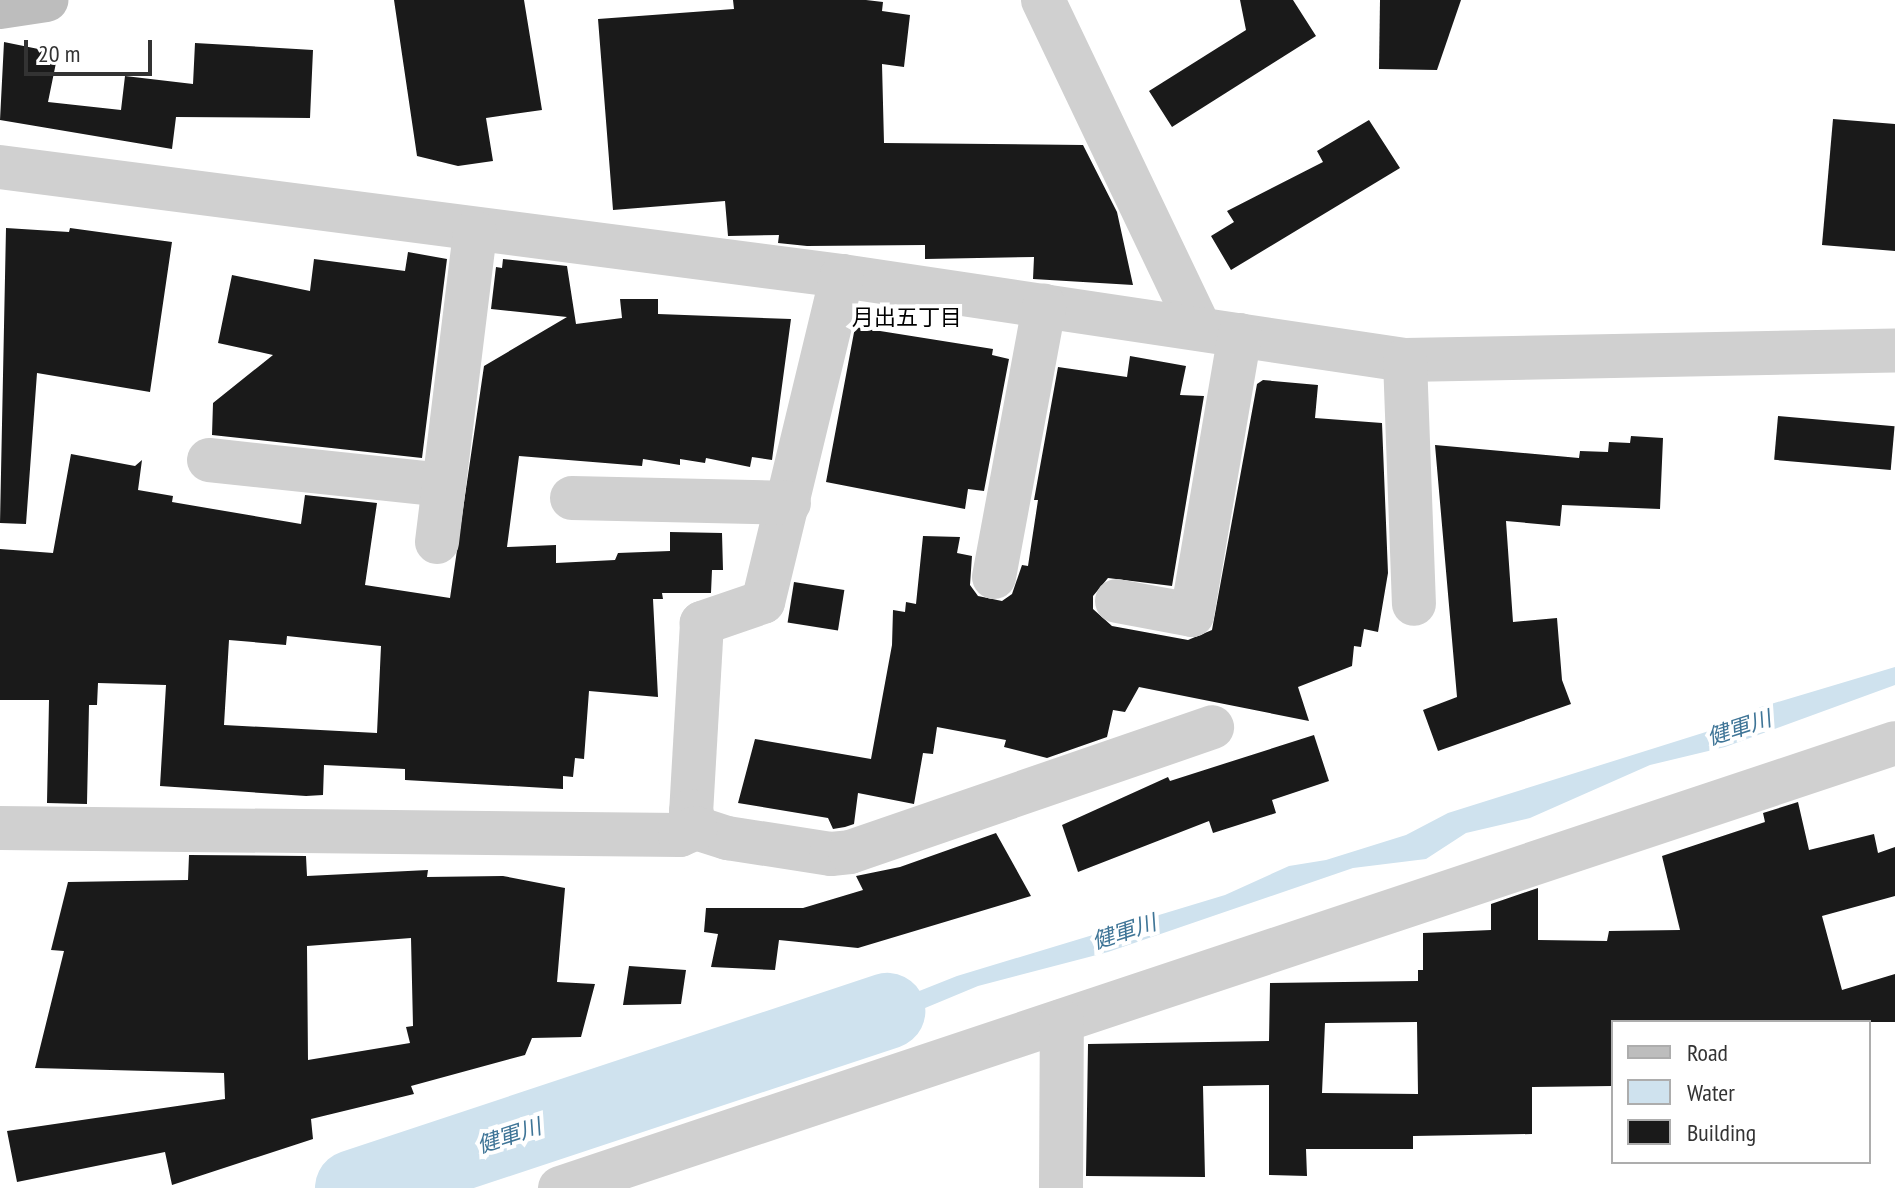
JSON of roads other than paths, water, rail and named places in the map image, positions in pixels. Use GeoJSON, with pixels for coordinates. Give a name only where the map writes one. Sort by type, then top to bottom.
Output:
{"type":"FeatureCollection","features":[{"type":"Feature","properties":{"kind":"main road"},"geometry":{"type":"LineString","coordinates":[[0,7],[46,0]]}},
{"type":"Feature","properties":{"kind":"street"},"geometry":{"type":"LineString","coordinates":[[1043,0],[1219,331],[1192,615],[1117,601]]}},
{"type":"Feature","properties":{"kind":"street"},"geometry":{"type":"LineString","coordinates":[[0,167],[475,232],[842,276],[1405,360],[1895,351]]}},
{"type":"Feature","properties":{"kind":"street"},"geometry":{"type":"LineString","coordinates":[[437,542],[475,232]]}},
{"type":"Feature","properties":{"kind":"street"},"geometry":{"type":"LineString","coordinates":[[696,828],[691,811],[702,623],[763,602],[842,276]]}},
{"type":"Feature","properties":{"kind":"street"},"geometry":{"type":"LineString","coordinates":[[994,577],[1044,306]]}},
{"type":"Feature","properties":{"kind":"street"},"geometry":{"type":"LineString","coordinates":[[1405,360],[1414,604]]}},
{"type":"Feature","properties":{"kind":"street"},"geometry":{"type":"LineString","coordinates":[[209,460],[443,485]]}},
{"type":"Feature","properties":{"kind":"street"},"geometry":{"type":"LineString","coordinates":[[572,498],[789,503]]}},
{"type":"Feature","properties":{"kind":"street"},"geometry":{"type":"LineString","coordinates":[[0,828],[680,835],[696,828],[727,838],[831,854],[850,852],[1212,727]]}},
{"type":"Feature","properties":{"kind":"street"},"geometry":{"type":"LineString","coordinates":[[560,1188],[1895,743]]}},
{"type":"Feature","properties":{"kind":"street"},"geometry":{"type":"LineString","coordinates":[[1061,1188],[1062,1021]]}},
{"type":"Feature","properties":{"kind":"water"},"geometry":{"type":"Polygon","coordinates":[[[1895,667],[1895,685],[1725,747],[1650,765],[1530,818],[1466,833],[1426,859],[1353,868],[1108,952],[978,986],[877,1028],[805,1048],[790,1071],[699,1099],[690,1082],[957,976],[1225,895],[1289,866],[1326,860],[1406,835],[1448,813],[1709,731],[1741,713],[1895,667]]]}},
{"type":"Feature","properties":{"kind":"waterway","name":"健軍川"},"geometry":{"type":"LineString","coordinates":[[353,1188],[887,1011]]}},
{"type":"Feature","properties":{"kind":"district","name":"月出五丁目"},"geometry":{"type":"Point","coordinates":[907,318]}}]}
